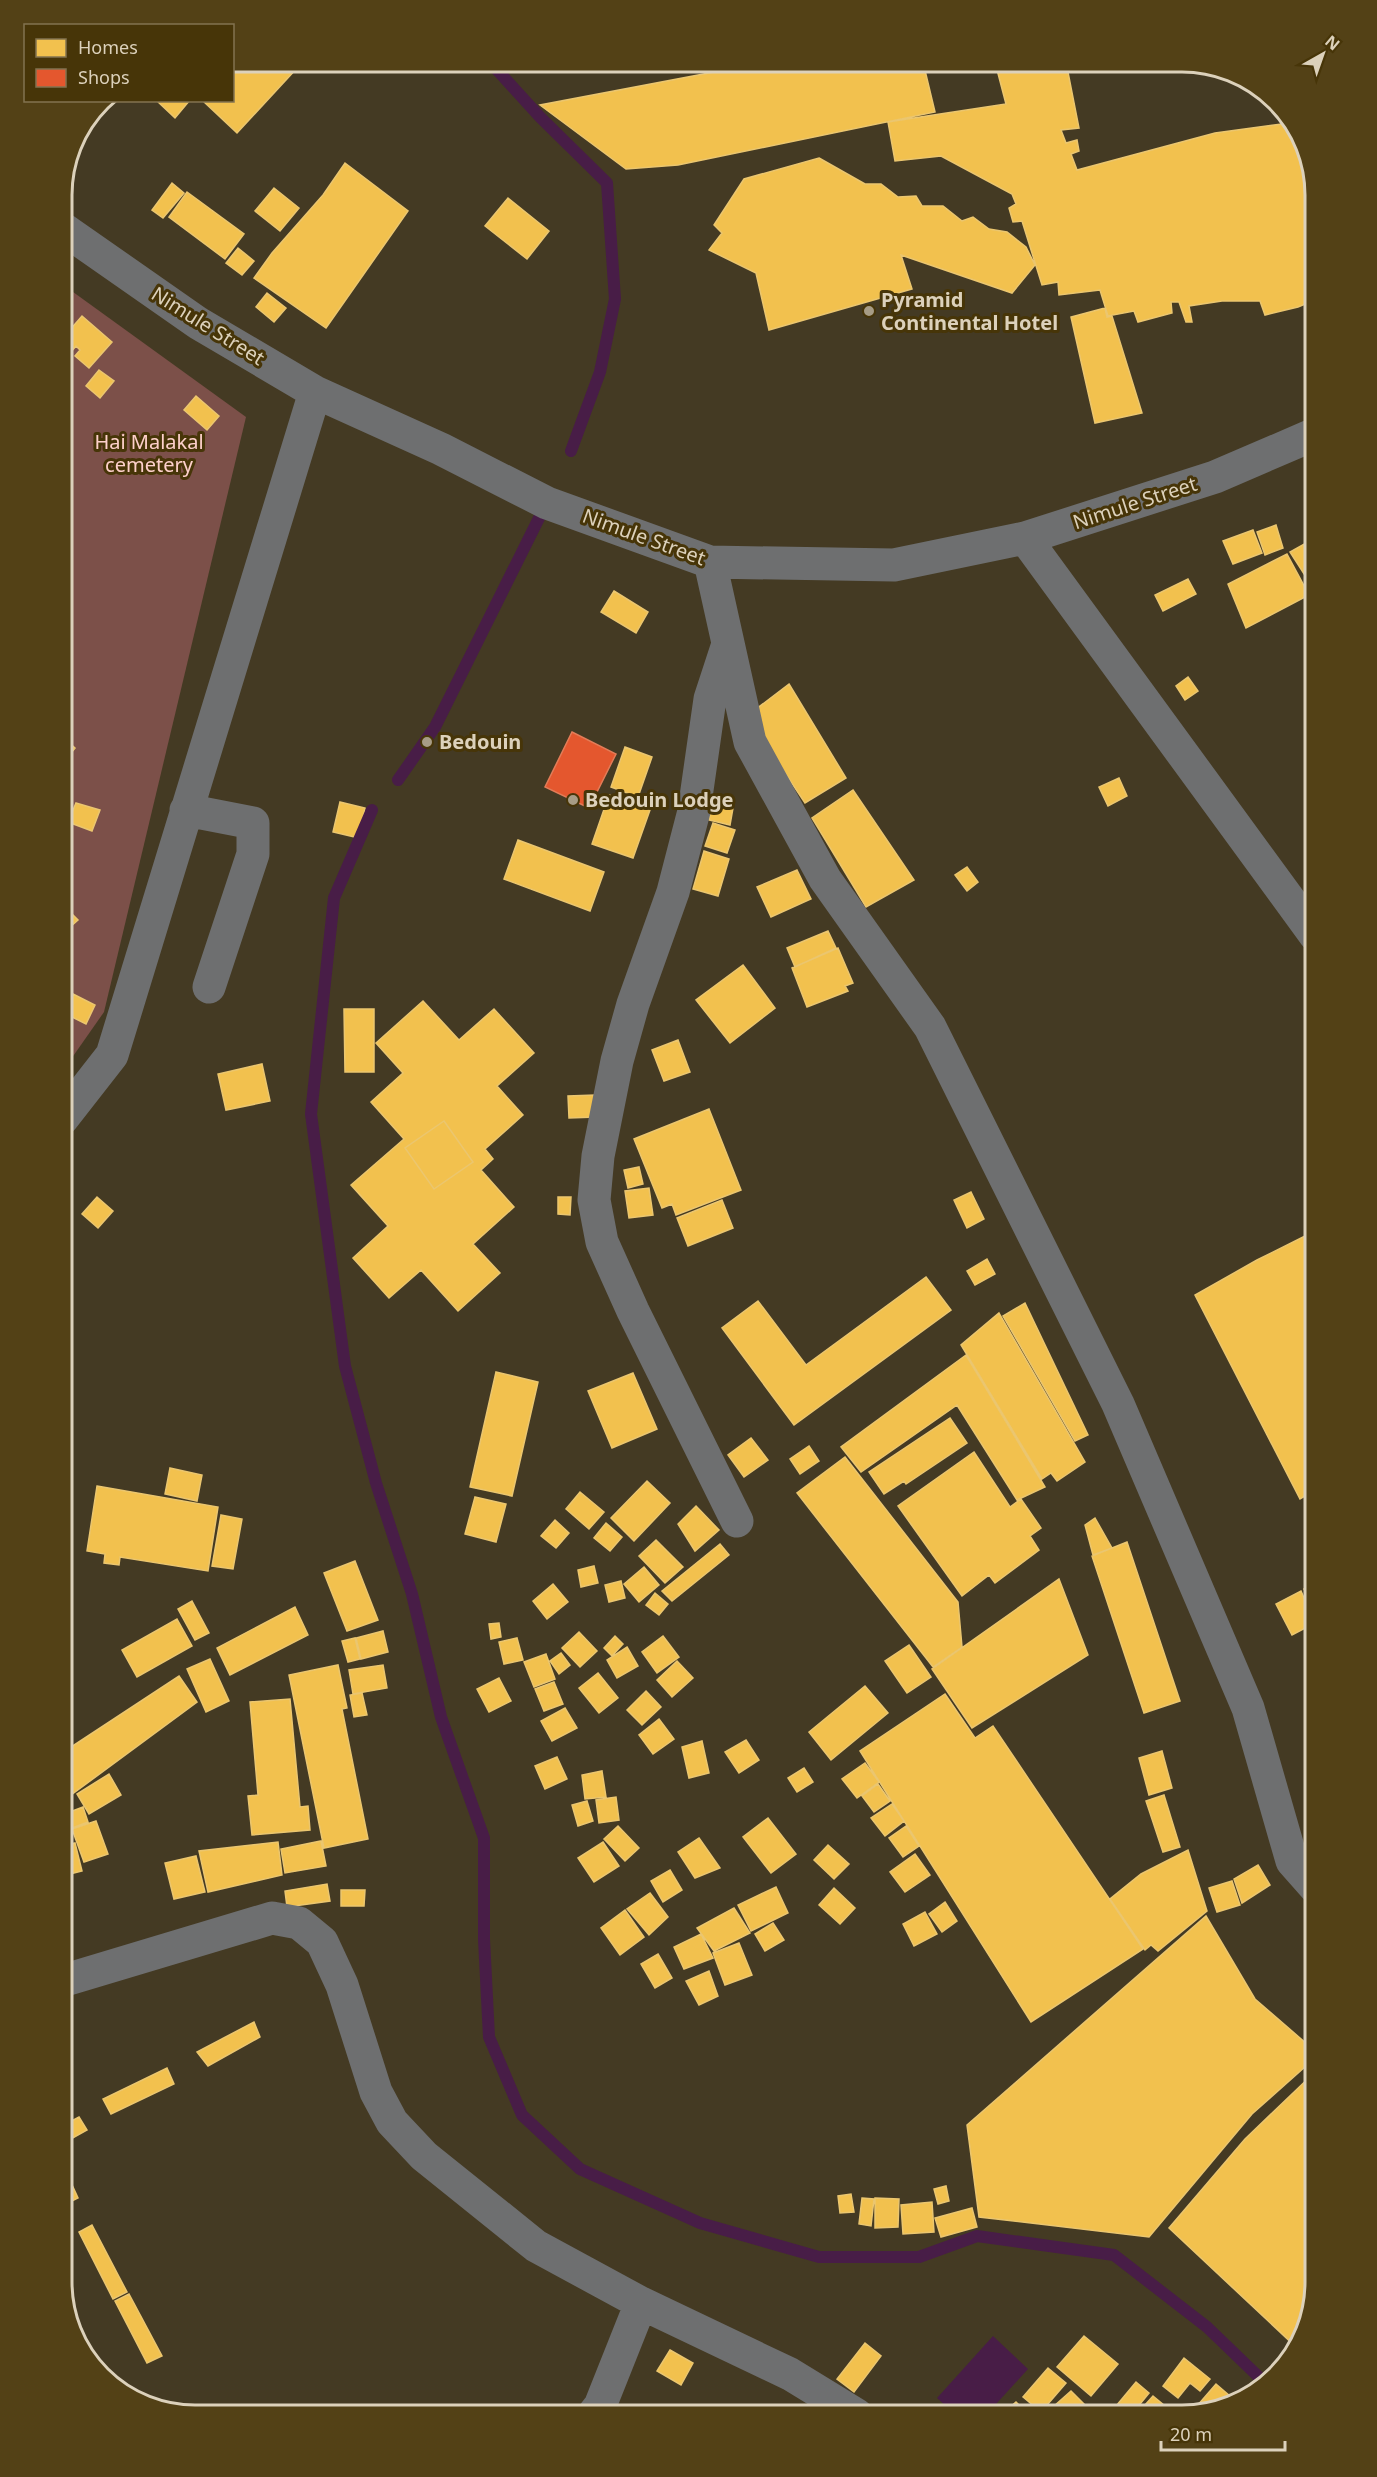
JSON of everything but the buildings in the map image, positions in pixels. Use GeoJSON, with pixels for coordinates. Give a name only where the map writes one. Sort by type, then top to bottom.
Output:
{"type":"FeatureCollection","features":[{"type":"Feature","properties":{"kind":"street","name":"Nimule Street"},"geometry":{"type":"LineString","coordinates":[[72,235],[198,323],[315,392],[441,449],[547,503],[710,562],[894,565],[1025,538],[1215,477],[1305,439]]}},
{"type":"Feature","properties":{"kind":"street"},"geometry":{"type":"LineString","coordinates":[[72,1106],[112,1055],[315,392]]}},
{"type":"Feature","properties":{"kind":"street"},"geometry":{"type":"LineString","coordinates":[[1025,538],[1305,920]]}},
{"type":"Feature","properties":{"kind":"street"},"geometry":{"type":"LineString","coordinates":[[710,562],[750,742],[825,879],[930,1027],[1118,1404],[1248,1708],[1292,1861],[1305,1875]]}},
{"type":"Feature","properties":{"kind":"street"},"geometry":{"type":"LineString","coordinates":[[728,642],[710,699],[694,811],[679,869],[633,1004],[617,1061],[598,1156],[594,1200],[602,1242],[633,1311],[737,1521]]}},
{"type":"Feature","properties":{"kind":"street"},"geometry":{"type":"LineString","coordinates":[[186,810],[253,823],[253,854],[209,987]]}},
{"type":"Feature","properties":{"kind":"street"},"geometry":{"type":"LineString","coordinates":[[72,1978],[272,1918],[298,1923],[322,1942],[342,1985],[376,2092],[392,2122],[424,2156],[536,2246],[641,2303],[790,2374],[841,2405]]}},
{"type":"Feature","properties":{"kind":"street"},"geometry":{"type":"LineString","coordinates":[[602,2405],[641,2303]]}},
{"type":"Feature","properties":{"kind":"green space","name":"Hai Malakal cemetery"},"geometry":{"type":"Polygon","coordinates":[[[72,291],[246,417],[104,1012],[72,1058],[72,291]]]}},
{"type":"Feature","properties":{"kind":"shaded area"},"geometry":{"type":"Polygon","coordinates":[[[993,2336],[1028,2369],[995,2405],[945,2405],[937,2398],[993,2336]]]}},
{"type":"Feature","properties":{"kind":"waterway"},"geometry":{"type":"LineString","coordinates":[[499,72],[540,117],[607,183],[615,299],[600,372],[571,451]]}},
{"type":"Feature","properties":{"kind":"waterway"},"geometry":{"type":"LineString","coordinates":[[398,780],[435,727],[546,504]]}},
{"type":"Feature","properties":{"kind":"waterway"},"geometry":{"type":"LineString","coordinates":[[372,810],[334,898],[311,1114],[345,1366],[376,1483],[412,1594],[441,1717],[484,1838],[484,1939],[489,2037],[522,2115],[580,2169],[700,2223],[819,2257],[919,2257],[977,2236],[1114,2255],[1207,2327],[1259,2378]]}},
{"type":"Feature","properties":{"kind":"place","name":"Pyramid Continental Hotel"},"geometry":{"type":"Point","coordinates":[869,311]}},
{"type":"Feature","properties":{"kind":"place","name":"Bedouin"},"geometry":{"type":"Point","coordinates":[427,742]}},
{"type":"Feature","properties":{"kind":"place","name":"Bedouin Lodge"},"geometry":{"type":"Point","coordinates":[573,800]}}]}
